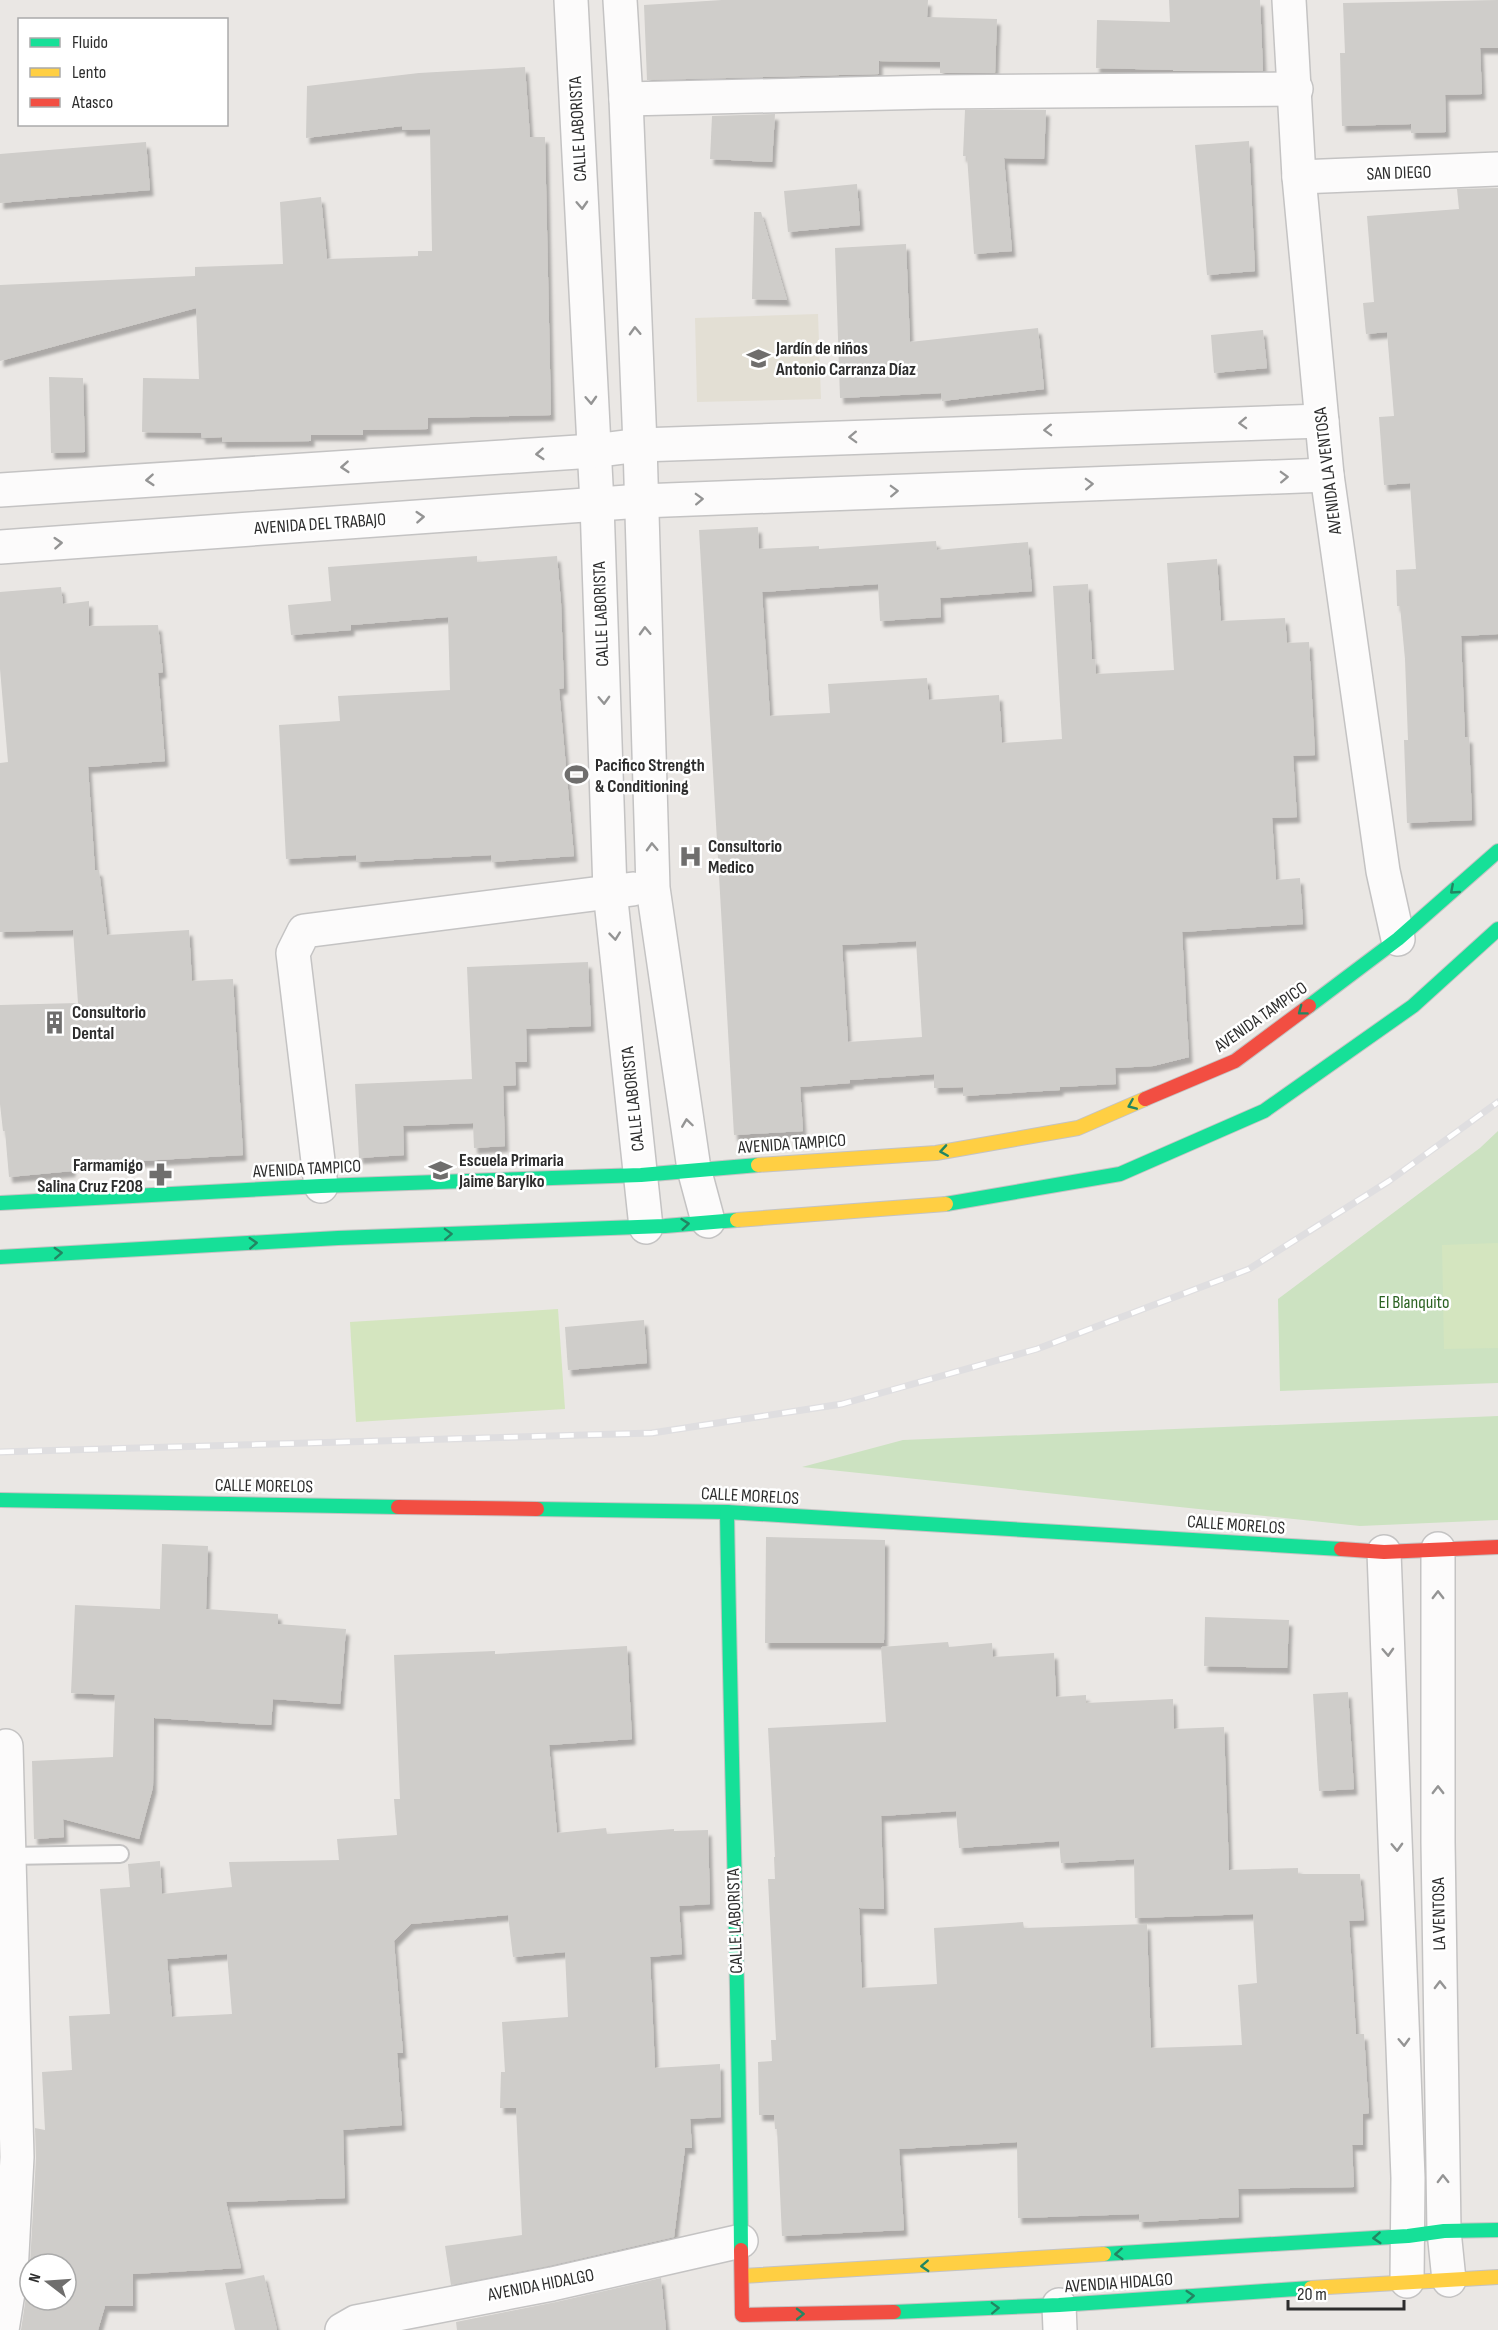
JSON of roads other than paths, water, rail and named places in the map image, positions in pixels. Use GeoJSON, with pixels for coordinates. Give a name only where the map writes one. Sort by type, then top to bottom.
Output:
{"type":"FeatureCollection","features":[{"type":"Feature","properties":{"kind":"street","name":"CALLE LABORISTA"},"geometry":{"type":"LineString","coordinates":[[571,0],[597,504],[610,891],[646,1227]]}},
{"type":"Feature","properties":{"kind":"street"},"geometry":{"type":"LineString","coordinates":[[620,0],[640,445],[653,888],[694,1169],[708,1221]]}},
{"type":"Feature","properties":{"kind":"street","name":"AVENIDA LA VENTOSA"},"geometry":{"type":"LineString","coordinates":[[1289,0],[1296,89],[1299,177],[1327,475],[1383,871],[1398,939]]}},
{"type":"Feature","properties":{"kind":"street"},"geometry":{"type":"LineString","coordinates":[[626,99],[933,92],[1296,89]]}},
{"type":"Feature","properties":{"kind":"street","name":"SAN DIEGO"},"geometry":{"type":"LineString","coordinates":[[1299,177],[1498,169]]}},
{"type":"Feature","properties":{"kind":"street"},"geometry":{"type":"LineString","coordinates":[[0,490],[593,451],[640,445],[1322,421]]}},
{"type":"Feature","properties":{"kind":"street","name":"AVENIDA DEL TRABAJO"},"geometry":{"type":"LineString","coordinates":[[0,547],[641,501],[1327,475]]}},
{"type":"Feature","properties":{"kind":"street","name":"AVENIDA TAMPICO"},"geometry":{"type":"LineString","coordinates":[[0,1203],[321,1186],[641,1175],[694,1169],[936,1153],[1078,1128],[1235,1061],[1398,939],[1498,851]]}},
{"type":"Feature","properties":{"kind":"street"},"geometry":{"type":"LineString","coordinates":[[321,1186],[293,954],[304,931],[610,891],[653,888]]}},
{"type":"Feature","properties":{"kind":"street"},"geometry":{"type":"LineString","coordinates":[[0,1257],[338,1239],[646,1227],[956,1203],[1120,1174],[1264,1111],[1413,1006],[1498,929]]}},
{"type":"Feature","properties":{"kind":"street","name":"CALLE MORELOS"},"geometry":{"type":"LineString","coordinates":[[0,1500],[727,1512],[1384,1552],[1498,1547]]}},
{"type":"Feature","properties":{"kind":"street","name":"CALLE LABORISTA"},"geometry":{"type":"LineString","coordinates":[[727,1512],[741,2322]]}},
{"type":"Feature","properties":{"kind":"street","name":"LA VENTOSA"},"geometry":{"type":"LineString","coordinates":[[1438,1549],[1438,1842],[1444,2231],[1449,2280]]}},
{"type":"Feature","properties":{"kind":"street"},"geometry":{"type":"LineString","coordinates":[[1384,1552],[1408,2178],[1407,2282]]}},
{"type":"Feature","properties":{"kind":"street"},"geometry":{"type":"LineString","coordinates":[[2,2330],[11,2274],[16,2157],[6,1746]]}},
{"type":"Feature","properties":{"kind":"street","name":"AVENDIA HIDALGO"},"geometry":{"type":"LineString","coordinates":[[742,2276],[1408,2236],[1444,2231],[1498,2230]]}},
{"type":"Feature","properties":{"kind":"street","name":"AVENIDA HIDALGO"},"geometry":{"type":"LineString","coordinates":[[342,2330],[356,2322],[552,2284],[741,2241]]}},
{"type":"Feature","properties":{"kind":"street","name":"AVENDIA HIDALGO"},"geometry":{"type":"LineString","coordinates":[[741,2322],[880,2313],[1060,2318],[1407,2282],[1498,2277]]}},
{"type":"Feature","properties":{"kind":"lane"},"geometry":{"type":"LineString","coordinates":[[9,1856],[120,1854]]}},
{"type":"Feature","properties":{"kind":"railway"},"geometry":{"type":"LineString","coordinates":[[0,1452],[652,1433],[842,1404],[1037,1349],[1249,1269],[1389,1181],[1498,1102]]}},
{"type":"Feature","properties":{"kind":"place","name":"Jardín de niños Antonio Carranza Díaz"},"geometry":{"type":"Point","coordinates":[758,358]}},
{"type":"Feature","properties":{"kind":"place","name":"Pacifico Strength & Conditioning"},"geometry":{"type":"Point","coordinates":[577,775]}},
{"type":"Feature","properties":{"kind":"place","name":"Consultorio Medico"},"geometry":{"type":"Point","coordinates":[690,856]}},
{"type":"Feature","properties":{"kind":"place","name":"Consultorio Dental"},"geometry":{"type":"Point","coordinates":[54,1022]}},
{"type":"Feature","properties":{"kind":"place","name":"Escuela Primaria Jaime Barylko"},"geometry":{"type":"Point","coordinates":[441,1170]}},
{"type":"Feature","properties":{"kind":"place","name":"Farmamigo Salina Cruz F208"},"geometry":{"type":"Point","coordinates":[161,1175]}},
{"type":"Feature","properties":{"kind":"park label","name":"El Blanquito"},"geometry":{"type":"Point","coordinates":[1414,1302]}}]}
